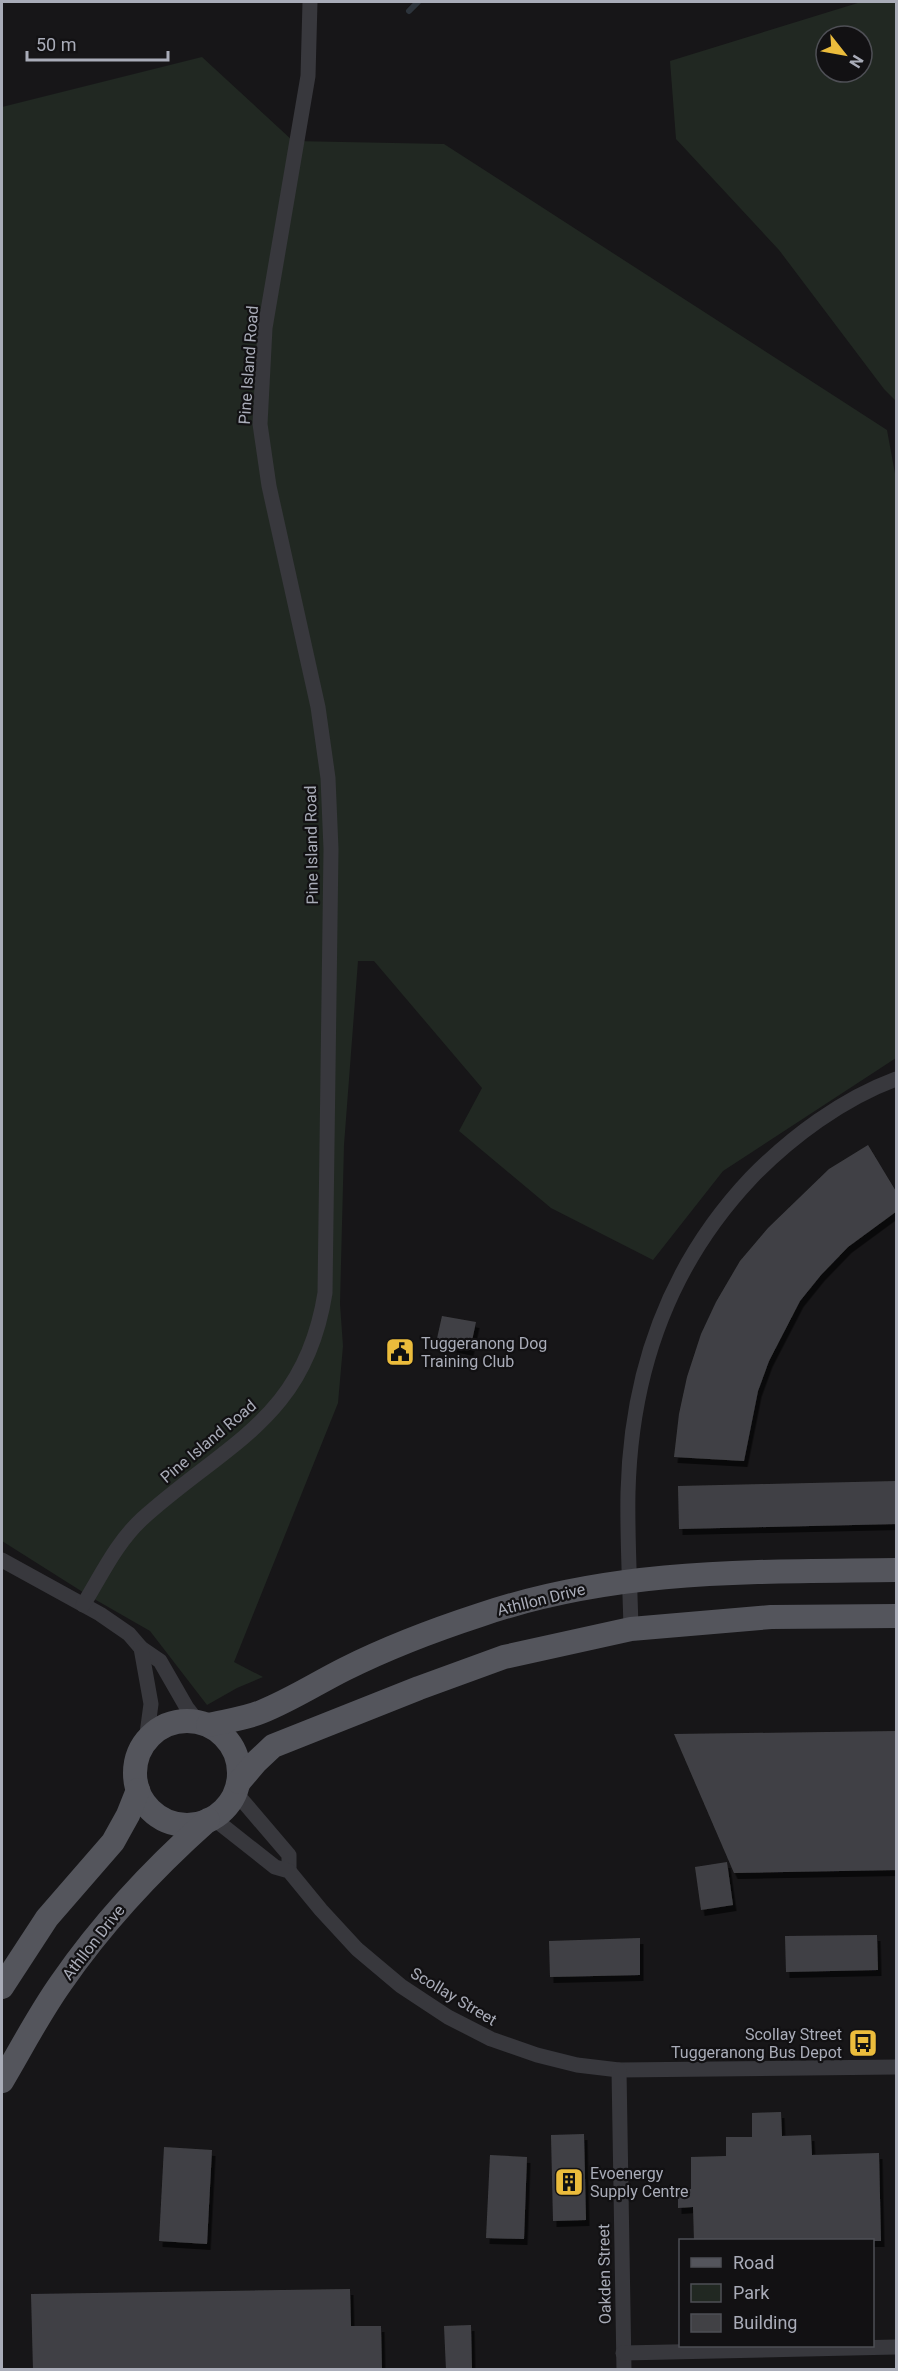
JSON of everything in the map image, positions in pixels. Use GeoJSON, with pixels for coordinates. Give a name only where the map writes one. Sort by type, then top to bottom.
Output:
{"type":"FeatureCollection","features":[{"type":"Feature","properties":{"kind":"main road","name":"Athllon Drive"},"geometry":{"type":"LineString","coordinates":[[203,1724],[259,1713],[301,1694],[345,1669],[403,1643],[483,1614],[556,1594],[630,1580],[702,1573],[897,1570]]}},
{"type":"Feature","properties":{"kind":"main road"},"geometry":{"type":"LineString","coordinates":[[138,1790],[152,1812],[174,1824],[188,1825],[211,1819],[222,1813],[237,1787],[256,1762],[273,1746],[419,1688],[504,1658],[631,1629],[771,1617],[897,1616]]}},
{"type":"Feature","properties":{"kind":"main road"},"geometry":{"type":"LineString","coordinates":[[2,1987],[46,1918],[113,1842],[128,1815],[138,1790],[136,1764],[146,1741],[166,1725],[178,1722],[203,1724],[218,1731],[233,1748],[240,1770],[237,1787]]}},
{"type":"Feature","properties":{"kind":"main road","name":"Athllon Drive"},"geometry":{"type":"LineString","coordinates":[[2,2081],[60,1984],[93,1940],[144,1880],[211,1819]]}},
{"type":"Feature","properties":{"kind":"street","name":"Pine Island Road"},"geometry":{"type":"LineString","coordinates":[[83,1605],[114,1552],[140,1520],[245,1437],[289,1391],[309,1354],[322,1314],[325,1293],[331,849],[328,778],[318,707],[269,486],[260,424],[265,328],[308,76],[310,2]]}},
{"type":"Feature","properties":{"kind":"street"},"geometry":{"type":"LineString","coordinates":[[631,1629],[628,1491],[634,1419],[650,1346],[670,1295],[698,1244],[722,1211],[775,1154],[830,1113],[897,1079]]}},
{"type":"Feature","properties":{"kind":"street"},"geometry":{"type":"LineString","coordinates":[[2,1560],[83,1605],[129,1634],[141,1648],[160,1661],[187,1708],[203,1724]]}},
{"type":"Feature","properties":{"kind":"street"},"geometry":{"type":"LineString","coordinates":[[141,1648],[151,1704],[146,1741]]}},
{"type":"Feature","properties":{"kind":"street","name":"Scollay Street"},"geometry":{"type":"LineString","coordinates":[[237,1787],[289,1855],[289,1871]]}},
{"type":"Feature","properties":{"kind":"street","name":"Scollay Street"},"geometry":{"type":"LineString","coordinates":[[211,1819],[275,1867],[289,1871],[357,1949],[401,1986],[448,2017],[491,2039],[537,2055],[578,2065],[619,2070],[897,2067]]}},
{"type":"Feature","properties":{"kind":"street","name":"Oakden Street"},"geometry":{"type":"LineString","coordinates":[[619,2070],[624,2370]]}},
{"type":"Feature","properties":{"kind":"street"},"geometry":{"type":"LineString","coordinates":[[623,2353],[897,2347]]}},
{"type":"Feature","properties":{"kind":"green space"},"geometry":{"type":"Polygon","coordinates":[[[861,2],[896,2],[896,401],[884,389],[779,250],[676,139],[670,61],[861,2]]]}},
{"type":"Feature","properties":{"kind":"green space"},"geometry":{"type":"Polygon","coordinates":[[[202,57],[293,141],[444,144],[887,430],[896,479],[896,1058],[723,1171],[653,1260],[551,1208],[459,1131],[482,1088],[374,961],[358,961],[344,1145],[340,1304],[343,1346],[338,1403],[234,1662],[263,1677],[207,1705],[150,1631],[2,1541],[2,107],[202,57]]]}},
{"type":"Feature","properties":{"kind":"building"},"geometry":{"type":"Polygon","coordinates":[[[868,1145],[897,1193],[897,1211],[848,1247],[800,1301],[769,1361],[758,1391],[744,1461],[674,1457],[679,1414],[687,1377],[701,1334],[716,1302],[740,1261],[768,1228],[829,1169],[868,1145]]]}},
{"type":"Feature","properties":{"kind":"building"},"geometry":{"type":"Polygon","coordinates":[[[442,1316],[476,1322],[470,1350],[436,1343],[442,1316]]]}},
{"type":"Feature","properties":{"kind":"building"},"geometry":{"type":"Polygon","coordinates":[[[897,1481],[897,1524],[679,1529],[678,1486],[897,1481]]]}},
{"type":"Feature","properties":{"kind":"building"},"geometry":{"type":"Polygon","coordinates":[[[897,1731],[897,1870],[734,1873],[674,1734],[897,1731]]]}},
{"type":"Feature","properties":{"kind":"building"},"geometry":{"type":"Polygon","coordinates":[[[727,1862],[733,1905],[701,1910],[695,1867],[727,1862]]]}},
{"type":"Feature","properties":{"kind":"building"},"geometry":{"type":"Polygon","coordinates":[[[877,1935],[878,1970],[786,1972],[785,1936],[877,1935]]]}},
{"type":"Feature","properties":{"kind":"building"},"geometry":{"type":"Polygon","coordinates":[[[640,1938],[640,1975],[550,1977],[549,1941],[640,1938]]]}},
{"type":"Feature","properties":{"kind":"building"},"geometry":{"type":"Polygon","coordinates":[[[781,2112],[782,2136],[811,2135],[812,2155],[879,2153],[881,2241],[874,2241],[874,2239],[694,2239],[693,2207],[678,2208],[678,2189],[691,2189],[691,2157],[726,2156],[726,2137],[752,2137],[752,2113],[781,2112]]]}},
{"type":"Feature","properties":{"kind":"building","name":"Evoenergy Supply Centre"},"geometry":{"type":"Polygon","coordinates":[[[584,2134],[586,2220],[553,2221],[551,2135],[584,2134]]]}},
{"type":"Feature","properties":{"kind":"building"},"geometry":{"type":"Polygon","coordinates":[[[164,2147],[212,2150],[207,2244],[159,2241],[164,2147]]]}},
{"type":"Feature","properties":{"kind":"building"},"geometry":{"type":"Polygon","coordinates":[[[490,2155],[527,2157],[524,2239],[486,2238],[490,2155]]]}},
{"type":"Feature","properties":{"kind":"building"},"geometry":{"type":"Polygon","coordinates":[[[350,2289],[351,2326],[381,2326],[382,2370],[33,2370],[31,2294],[350,2289]]]}},
{"type":"Feature","properties":{"kind":"building"},"geometry":{"type":"Polygon","coordinates":[[[471,2325],[472,2370],[446,2370],[444,2326],[471,2325]]]}},
{"type":"Feature","properties":{"kind":"waterway"},"geometry":{"type":"LineString","coordinates":[[409,11],[418,2]]}},
{"type":"Feature","properties":{"kind":"place","name":"Tuggeranong Dog Training Club"},"geometry":{"type":"Point","coordinates":[400,1352]}},
{"type":"Feature","properties":{"kind":"place","name":"Scollay Street Tuggeranong Bus Depot"},"geometry":{"type":"Point","coordinates":[863,2043]}},
{"type":"Feature","properties":{"kind":"place","name":"Evoenergy Supply Centre"},"geometry":{"type":"Point","coordinates":[569,2182]}}]}
